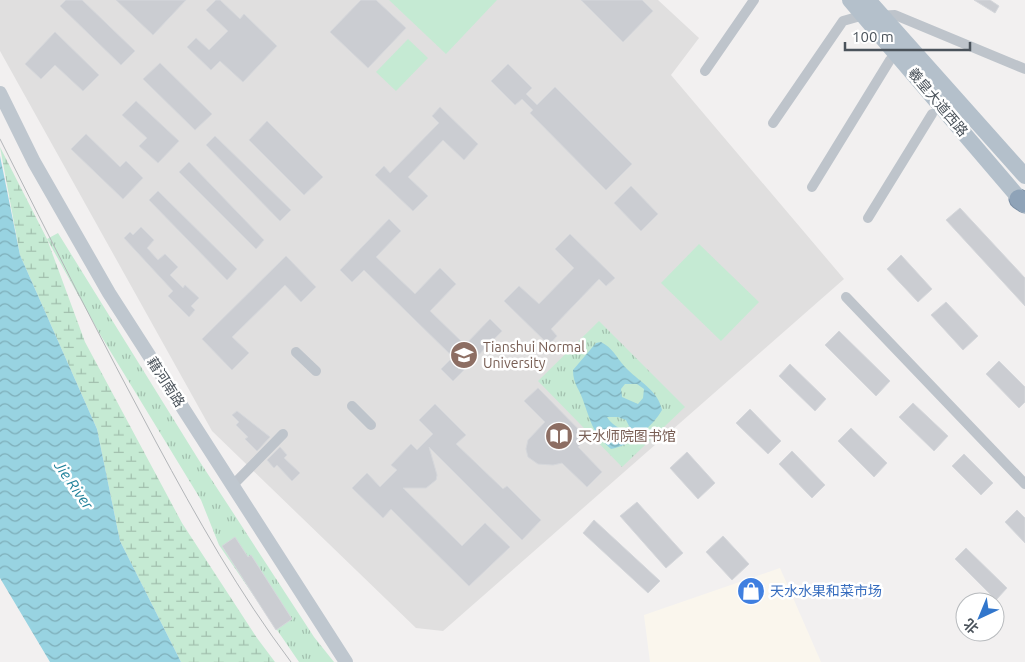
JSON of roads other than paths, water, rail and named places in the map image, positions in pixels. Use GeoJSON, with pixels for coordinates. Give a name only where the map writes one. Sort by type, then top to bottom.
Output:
{"type":"FeatureCollection","features":[{"type":"Feature","properties":{"kind":"main road","name":"羲皇大道西路"},"geometry":{"type":"LineString","coordinates":[[850,0],[1025,176]]}},
{"type":"Feature","properties":{"kind":"main road","name":"羲皇大道西路"},"geometry":{"type":"LineString","coordinates":[[868,0],[868,17],[1023,202]]}},
{"type":"Feature","properties":{"kind":"main road","name":"藉河南路"},"geometry":{"type":"LineString","coordinates":[[0,93],[34,162],[108,293],[346,662]]}},
{"type":"Feature","properties":{"kind":"street"},"geometry":{"type":"LineString","coordinates":[[705,71],[754,0]]}},
{"type":"Feature","properties":{"kind":"street"},"geometry":{"type":"LineString","coordinates":[[773,123],[842,21],[895,15],[1025,69]]}},
{"type":"Feature","properties":{"kind":"street"},"geometry":{"type":"LineString","coordinates":[[812,187],[890,60]]}},
{"type":"Feature","properties":{"kind":"street"},"geometry":{"type":"LineString","coordinates":[[868,218],[932,114]]}},
{"type":"Feature","properties":{"kind":"street"},"geometry":{"type":"LineString","coordinates":[[846,297],[1025,484]]}},
{"type":"Feature","properties":{"kind":"street"},"geometry":{"type":"LineString","coordinates":[[296,352],[316,372]]}},
{"type":"Feature","properties":{"kind":"street"},"geometry":{"type":"LineString","coordinates":[[352,406],[371,425]]}},
{"type":"Feature","properties":{"kind":"street"},"geometry":{"type":"LineString","coordinates":[[232,486],[283,434]]}},
{"type":"Feature","properties":{"kind":"water","name":"Jie River"},"geometry":{"type":"Polygon","coordinates":[[[0,156],[20,255],[97,429],[120,541],[181,662],[50,662],[0,578],[0,156]]]}},
{"type":"Feature","properties":{"kind":"water"},"geometry":{"type":"Polygon","coordinates":[[[601,342],[605,344],[625,367],[652,391],[662,410],[653,422],[633,440],[611,449],[600,438],[594,428],[573,375],[573,370],[596,343],[601,342]],[[625,384],[621,389],[622,397],[638,404],[643,398],[644,389],[637,384],[625,384]],[[607,417],[621,429],[626,430],[629,426],[626,420],[618,417],[607,417]]]}},
{"type":"Feature","properties":{"kind":"tram line"},"geometry":{"type":"LineString","coordinates":[[0,139],[116,367],[187,499],[236,582],[291,662]]}},
{"type":"Feature","properties":{"kind":"place","name":"Tianshui Normal University"},"geometry":{"type":"Point","coordinates":[464,355]}},
{"type":"Feature","properties":{"kind":"place","name":"天水师院图书馆"},"geometry":{"type":"Point","coordinates":[559,436]}},
{"type":"Feature","properties":{"kind":"place","name":"天水水果和菜市场"},"geometry":{"type":"Point","coordinates":[751,591]}}]}
